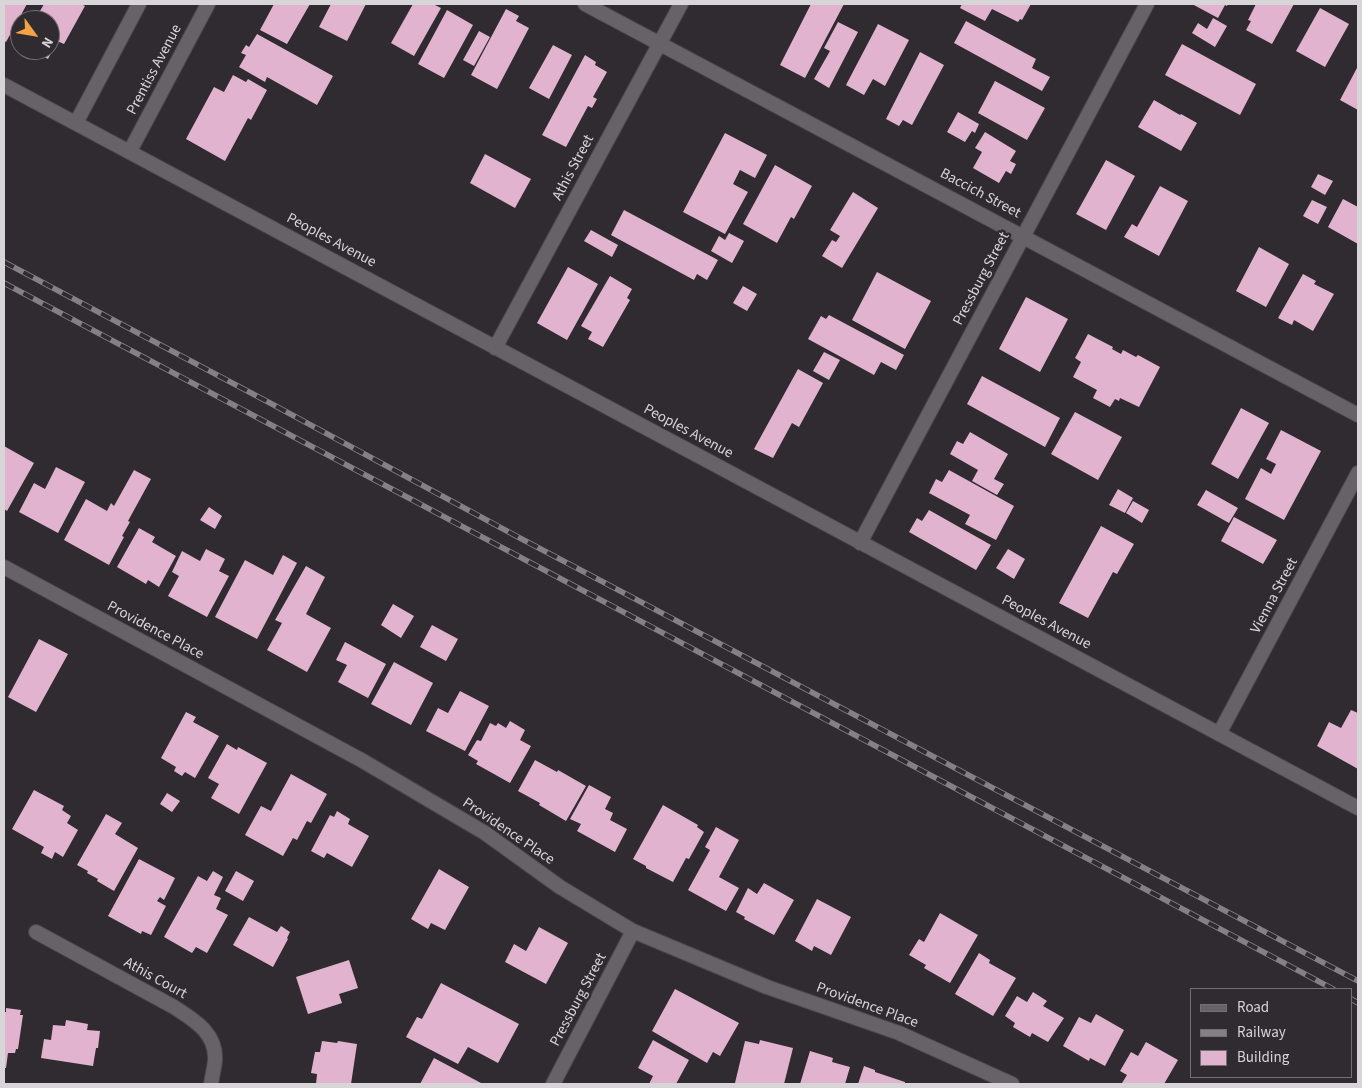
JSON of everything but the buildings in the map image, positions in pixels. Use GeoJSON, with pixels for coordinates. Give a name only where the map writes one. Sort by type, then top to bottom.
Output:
{"type":"FeatureCollection","features":[{"type":"Feature","properties":{"kind":"street"},"geometry":{"type":"LineString","coordinates":[[76,123],[139,4]]}},
{"type":"Feature","properties":{"kind":"street","name":"Prentiss Avenue"},"geometry":{"type":"LineString","coordinates":[[130,151],[208,4]]}},
{"type":"Feature","properties":{"kind":"street","name":"Baccich Street"},"geometry":{"type":"LineString","coordinates":[[585,4],[1358,415]]}},
{"type":"Feature","properties":{"kind":"street","name":"Athis Street"},"geometry":{"type":"LineString","coordinates":[[495,348],[681,4]]}},
{"type":"Feature","properties":{"kind":"street","name":"Pressburg Street"},"geometry":{"type":"LineString","coordinates":[[860,543],[1147,4]]}},
{"type":"Feature","properties":{"kind":"street","name":"Peoples Avenue"},"geometry":{"type":"LineString","coordinates":[[4,85],[1358,808]]}},
{"type":"Feature","properties":{"kind":"street","name":"Vienna Street"},"geometry":{"type":"LineString","coordinates":[[1220,734],[1358,473]]}},
{"type":"Feature","properties":{"kind":"street","name":"Providence Place"},"geometry":{"type":"LineString","coordinates":[[4,567],[371,765],[485,833],[560,887],[633,931],[767,988],[899,1034],[1012,1084]]}},
{"type":"Feature","properties":{"kind":"street","name":"Pressburg Street"},"geometry":{"type":"LineString","coordinates":[[553,1084],[633,931]]}},
{"type":"Feature","properties":{"kind":"street","name":"Athis Court"},"geometry":{"type":"LineString","coordinates":[[36,932],[195,1021],[207,1032],[212,1045],[215,1059],[211,1084]]}},
{"type":"Feature","properties":{"kind":"railway"},"geometry":{"type":"LineString","coordinates":[[4,262],[518,537],[1358,981]]}},
{"type":"Feature","properties":{"kind":"railway"},"geometry":{"type":"LineString","coordinates":[[4,283],[1331,988]]}},
{"type":"Feature","properties":{"kind":"railway"},"geometry":{"type":"LineString","coordinates":[[1352,1000],[1358,1003]]}}]}
